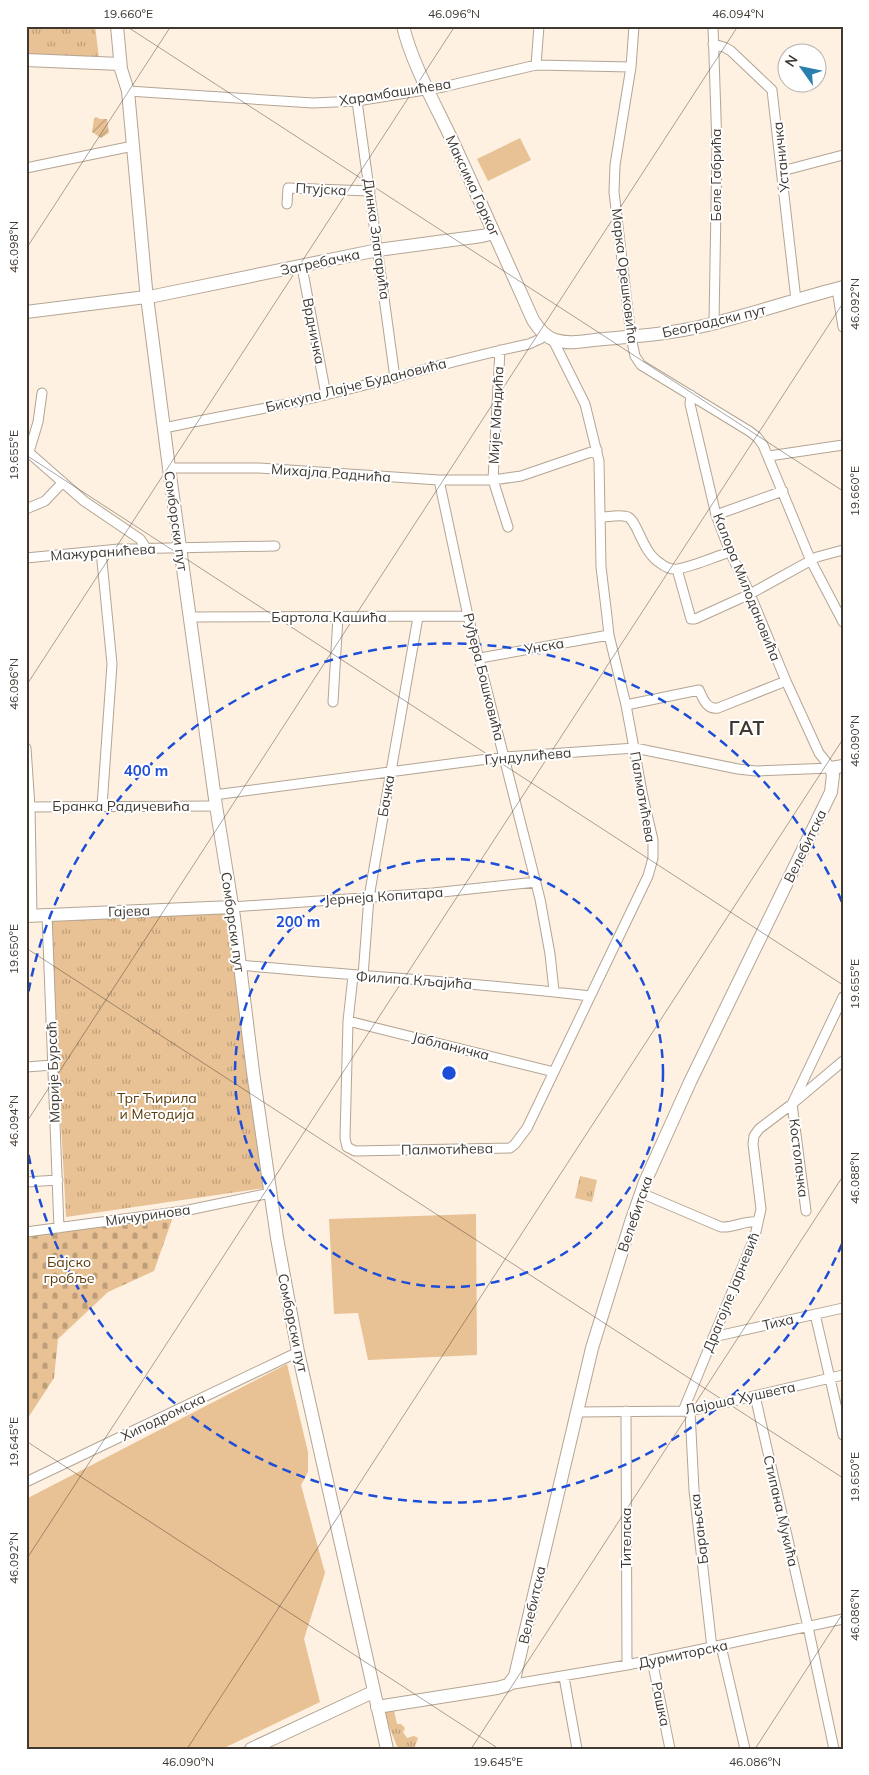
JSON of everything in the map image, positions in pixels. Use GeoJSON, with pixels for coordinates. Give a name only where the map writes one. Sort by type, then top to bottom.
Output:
{"type":"FeatureCollection","features":[{"type":"Feature","properties":{"kind":"main road","name":"Сомборски пут"},"geometry":{"type":"LineString","coordinates":[[117,26],[120,64],[128,91],[147,297],[169,468],[283,1276],[298,1352],[387,1748]]}},
{"type":"Feature","properties":{"kind":"main road","name":"Максима Горког"},"geometry":{"type":"LineString","coordinates":[[402,26],[406,39],[533,320],[549,337]]}},
{"type":"Feature","properties":{"kind":"main road"},"geometry":{"type":"LineString","coordinates":[[26,60],[120,64]]}},
{"type":"Feature","properties":{"kind":"main road","name":"Загребачка"},"geometry":{"type":"LineString","coordinates":[[26,312],[147,297],[302,267],[378,250],[494,233]]}},
{"type":"Feature","properties":{"kind":"main road","name":"Београдски пут"},"geometry":{"type":"LineString","coordinates":[[549,337],[573,342],[679,331],[840,288]]}},
{"type":"Feature","properties":{"kind":"main road","name":"Велебитска"},"geometry":{"type":"LineString","coordinates":[[515,1682],[592,1348],[641,1193],[660,1146],[690,1082],[831,792],[833,775],[837,767]]}},
{"type":"Feature","properties":{"kind":"main road","name":"Гајева"},"geometry":{"type":"LineString","coordinates":[[29,916],[232,907]]}},
{"type":"Feature","properties":{"kind":"main road","name":"Дурмиторска"},"geometry":{"type":"LineString","coordinates":[[377,1707],[515,1682]]}},
{"type":"Feature","properties":{"kind":"main road"},"geometry":{"type":"LineString","coordinates":[[251,1749],[374,1692]]}},
{"type":"Feature","properties":{"kind":"street"},"geometry":{"type":"LineString","coordinates":[[536,65],[539,26]]}},
{"type":"Feature","properties":{"kind":"street","name":"Марка Орешковића"},"geometry":{"type":"LineString","coordinates":[[634,26],[631,67],[615,165],[614,192],[635,356],[641,365],[757,437],[769,456],[811,560],[843,622]]}},
{"type":"Feature","properties":{"kind":"street","name":"Беле Габрића"},"geometry":{"type":"LineString","coordinates":[[713,26],[717,147],[714,323]]}},
{"type":"Feature","properties":{"kind":"street","name":"Устаничка"},"geometry":{"type":"LineString","coordinates":[[714,44],[724,47],[731,52],[772,90],[796,300]]}},
{"type":"Feature","properties":{"kind":"street","name":"Харамбашићева"},"geometry":{"type":"LineString","coordinates":[[128,91],[313,103],[357,101],[443,86],[536,65],[631,67]]}},
{"type":"Feature","properties":{"kind":"street","name":"Динка Златарића"},"geometry":{"type":"LineString","coordinates":[[357,101],[395,378]]}},
{"type":"Feature","properties":{"kind":"street"},"geometry":{"type":"LineString","coordinates":[[26,168],[133,146]]}},
{"type":"Feature","properties":{"kind":"street"},"geometry":{"type":"LineString","coordinates":[[782,171],[843,156]]}},
{"type":"Feature","properties":{"kind":"street","name":"Птујска"},"geometry":{"type":"LineString","coordinates":[[287,204],[288,188],[370,191]]}},
{"type":"Feature","properties":{"kind":"street","name":"Врдничка"},"geometry":{"type":"LineString","coordinates":[[302,267],[326,395]]}},
{"type":"Feature","properties":{"kind":"street"},"geometry":{"type":"LineString","coordinates":[[840,288],[843,327]]}},
{"type":"Feature","properties":{"kind":"street","name":"Бискупа Лајче Будановића"},"geometry":{"type":"LineString","coordinates":[[164,428],[326,395],[434,366],[529,344],[549,337]]}},
{"type":"Feature","properties":{"kind":"street","name":"Палмотићева"},"geometry":{"type":"LineString","coordinates":[[348,1020],[345,1138],[347,1147],[355,1151],[510,1148],[527,1128],[648,876],[653,840],[626,706],[609,635],[601,567],[601,517],[597,450],[585,404],[549,337]]}},
{"type":"Feature","properties":{"kind":"street","name":"Мије Мандића"},"geometry":{"type":"LineString","coordinates":[[493,480],[500,350]]}},
{"type":"Feature","properties":{"kind":"street"},"geometry":{"type":"LineString","coordinates":[[42,393],[38,422],[27,451],[84,501],[140,539],[146,548]]}},
{"type":"Feature","properties":{"kind":"street","name":"Калора Милодановића"},"geometry":{"type":"LineString","coordinates":[[691,395],[690,404],[716,515],[730,552],[819,753],[837,767]]}},
{"type":"Feature","properties":{"kind":"street"},"geometry":{"type":"LineString","coordinates":[[769,456],[843,444]]}},
{"type":"Feature","properties":{"kind":"street","name":"Михајла Раднића"},"geometry":{"type":"LineString","coordinates":[[169,468],[260,468],[439,480],[493,480],[522,476],[597,450]]}},
{"type":"Feature","properties":{"kind":"street","name":"Руђера Бошковића"},"geometry":{"type":"LineString","coordinates":[[439,480],[468,616],[545,921],[554,991]]}},
{"type":"Feature","properties":{"kind":"street"},"geometry":{"type":"LineString","coordinates":[[493,480],[508,527]]}},
{"type":"Feature","properties":{"kind":"street"},"geometry":{"type":"LineString","coordinates":[[26,509],[45,501],[63,482]]}},
{"type":"Feature","properties":{"kind":"street"},"geometry":{"type":"LineString","coordinates":[[716,515],[783,491]]}},
{"type":"Feature","properties":{"kind":"street"},"geometry":{"type":"LineString","coordinates":[[601,517],[624,516],[633,520],[645,548],[654,560],[666,567],[677,569],[730,552]]}},
{"type":"Feature","properties":{"kind":"street","name":"Мажуранићева"},"geometry":{"type":"LineString","coordinates":[[26,558],[146,548],[275,546]]}},
{"type":"Feature","properties":{"kind":"street"},"geometry":{"type":"LineString","coordinates":[[677,569],[691,618],[695,619],[750,594],[826,553],[843,550]]}},
{"type":"Feature","properties":{"kind":"street"},"geometry":{"type":"LineString","coordinates":[[101,551],[112,664],[102,806]]}},
{"type":"Feature","properties":{"kind":"street","name":"Бартола Кашића"},"geometry":{"type":"LineString","coordinates":[[189,617],[468,616]]}},
{"type":"Feature","properties":{"kind":"street"},"geometry":{"type":"LineString","coordinates":[[333,702],[338,617]]}},
{"type":"Feature","properties":{"kind":"street","name":"Бачка"},"geometry":{"type":"LineString","coordinates":[[363,976],[369,897],[418,617]]}},
{"type":"Feature","properties":{"kind":"street","name":"Унска"},"geometry":{"type":"LineString","coordinates":[[480,658],[609,635]]}},
{"type":"Feature","properties":{"kind":"street"},"geometry":{"type":"LineString","coordinates":[[626,706],[699,690],[708,707],[713,709],[786,681]]}},
{"type":"Feature","properties":{"kind":"street"},"geometry":{"type":"LineString","coordinates":[[26,748],[29,916]]}},
{"type":"Feature","properties":{"kind":"street","name":"Гундулићева"},"geometry":{"type":"LineString","coordinates":[[215,801],[390,772],[503,757],[634,748],[756,771],[837,767]]}},
{"type":"Feature","properties":{"kind":"street","name":"Бранка Радичевића"},"geometry":{"type":"LineString","coordinates":[[28,807],[215,801]]}},
{"type":"Feature","properties":{"kind":"street","name":"Јернеја Копитара"},"geometry":{"type":"LineString","coordinates":[[232,907],[478,889],[536,882]]}},
{"type":"Feature","properties":{"kind":"street","name":"Марије Бурсаћ"},"geometry":{"type":"LineString","coordinates":[[47,915],[59,1228]]}},
{"type":"Feature","properties":{"kind":"street","name":"Филипа Кљајића"},"geometry":{"type":"LineString","coordinates":[[239,965],[353,976],[454,982],[590,996]]}},
{"type":"Feature","properties":{"kind":"street"},"geometry":{"type":"LineString","coordinates":[[348,1020],[353,976]]}},
{"type":"Feature","properties":{"kind":"street"},"geometry":{"type":"LineString","coordinates":[[792,1104],[843,997]]}},
{"type":"Feature","properties":{"kind":"street","name":"Јабланичка"},"geometry":{"type":"LineString","coordinates":[[348,1020],[554,1072]]}},
{"type":"Feature","properties":{"kind":"street","name":"Драгојле Јарневић"},"geometry":{"type":"LineString","coordinates":[[687,1411],[713,1337],[747,1255],[758,1222],[760,1209],[753,1138],[759,1129],[843,1061]]}},
{"type":"Feature","properties":{"kind":"street"},"geometry":{"type":"LineString","coordinates":[[26,1067],[53,1064]]}},
{"type":"Feature","properties":{"kind":"street"},"geometry":{"type":"LineString","coordinates":[[806,1076],[809,1082],[815,1084]]}},
{"type":"Feature","properties":{"kind":"street","name":"Костолачка"},"geometry":{"type":"LineString","coordinates":[[792,1104],[806,1211]]}},
{"type":"Feature","properties":{"kind":"street"},"geometry":{"type":"LineString","coordinates":[[26,1182],[58,1180]]}},
{"type":"Feature","properties":{"kind":"street","name":"Мичуринова"},"geometry":{"type":"LineString","coordinates":[[26,1232],[184,1211],[270,1193]]}},
{"type":"Feature","properties":{"kind":"street"},"geometry":{"type":"LineString","coordinates":[[641,1193],[721,1227],[732,1227],[749,1221],[758,1222]]}},
{"type":"Feature","properties":{"kind":"street","name":"Тиха"},"geometry":{"type":"LineString","coordinates":[[713,1337],[843,1308]]}},
{"type":"Feature","properties":{"kind":"street"},"geometry":{"type":"LineString","coordinates":[[816,1314],[843,1435]]}},
{"type":"Feature","properties":{"kind":"street","name":"Хиподромска"},"geometry":{"type":"LineString","coordinates":[[26,1482],[298,1352]]}},
{"type":"Feature","properties":{"kind":"street","name":"Лајоша Хушвета"},"geometry":{"type":"LineString","coordinates":[[576,1412],[687,1411],[843,1375]]}},
{"type":"Feature","properties":{"kind":"street","name":"Стипана Мукића"},"geometry":{"type":"LineString","coordinates":[[755,1396],[834,1749]]}},
{"type":"Feature","properties":{"kind":"street","name":"Тителска"},"geometry":{"type":"LineString","coordinates":[[626,1411],[627,1665]]}},
{"type":"Feature","properties":{"kind":"street","name":"Барањска"},"geometry":{"type":"LineString","coordinates":[[687,1411],[694,1490],[717,1647],[745,1749]]}},
{"type":"Feature","properties":{"kind":"street","name":"Дурмиторска"},"geometry":{"type":"LineString","coordinates":[[515,1682],[564,1677],[627,1665],[843,1619]]}},
{"type":"Feature","properties":{"kind":"street","name":"Рашка"},"geometry":{"type":"LineString","coordinates":[[652,1660],[670,1749]]}},
{"type":"Feature","properties":{"kind":"street"},"geometry":{"type":"LineString","coordinates":[[564,1677],[578,1749]]}},
{"type":"Feature","properties":{"kind":"green space"},"geometry":{"type":"Polygon","coordinates":[[[26,26],[95,26],[99,58],[26,57],[26,26]]]}},
{"type":"Feature","properties":{"kind":"green space"},"geometry":{"type":"Polygon","coordinates":[[[96,117],[107,119],[109,133],[101,138],[92,132],[96,117]]]}},
{"type":"Feature","properties":{"kind":"green space"},"geometry":{"type":"Polygon","coordinates":[[[520,138],[531,160],[488,181],[477,159],[520,138]]]}},
{"type":"Feature","properties":{"kind":"green space","name":"Трг Ћирила и Методија"},"geometry":{"type":"Polygon","coordinates":[[[228,910],[265,1188],[66,1217],[50,917],[228,910]]]}},
{"type":"Feature","properties":{"kind":"green space"},"geometry":{"type":"Polygon","coordinates":[[[580,1176],[597,1180],[592,1202],[575,1198],[580,1176]]]}},
{"type":"Feature","properties":{"kind":"green space"},"geometry":{"type":"Polygon","coordinates":[[[476,1214],[477,1355],[368,1360],[358,1313],[334,1314],[329,1219],[476,1214]]]}},
{"type":"Feature","properties":{"kind":"green space","name":"Бајско гробље"},"geometry":{"type":"Polygon","coordinates":[[[173,1217],[154,1271],[108,1292],[58,1339],[54,1378],[26,1421],[26,1233],[173,1217]]]}},
{"type":"Feature","properties":{"kind":"green space"},"geometry":{"type":"Polygon","coordinates":[[[287,1364],[308,1452],[308,1472],[301,1485],[325,1573],[304,1639],[320,1702],[222,1749],[26,1749],[26,1499],[287,1364]]]}},
{"type":"Feature","properties":{"kind":"green space"},"geometry":{"type":"Polygon","coordinates":[[[393,1706],[397,1724],[401,1724],[405,1728],[403,1732],[407,1738],[414,1736],[418,1738],[414,1749],[400,1749],[397,1746],[385,1717],[385,1711],[393,1706]]]}},
{"type":"Feature","properties":{"kind":"district","name":"ГАТ"},"geometry":{"type":"Point","coordinates":[747,728]}}]}
